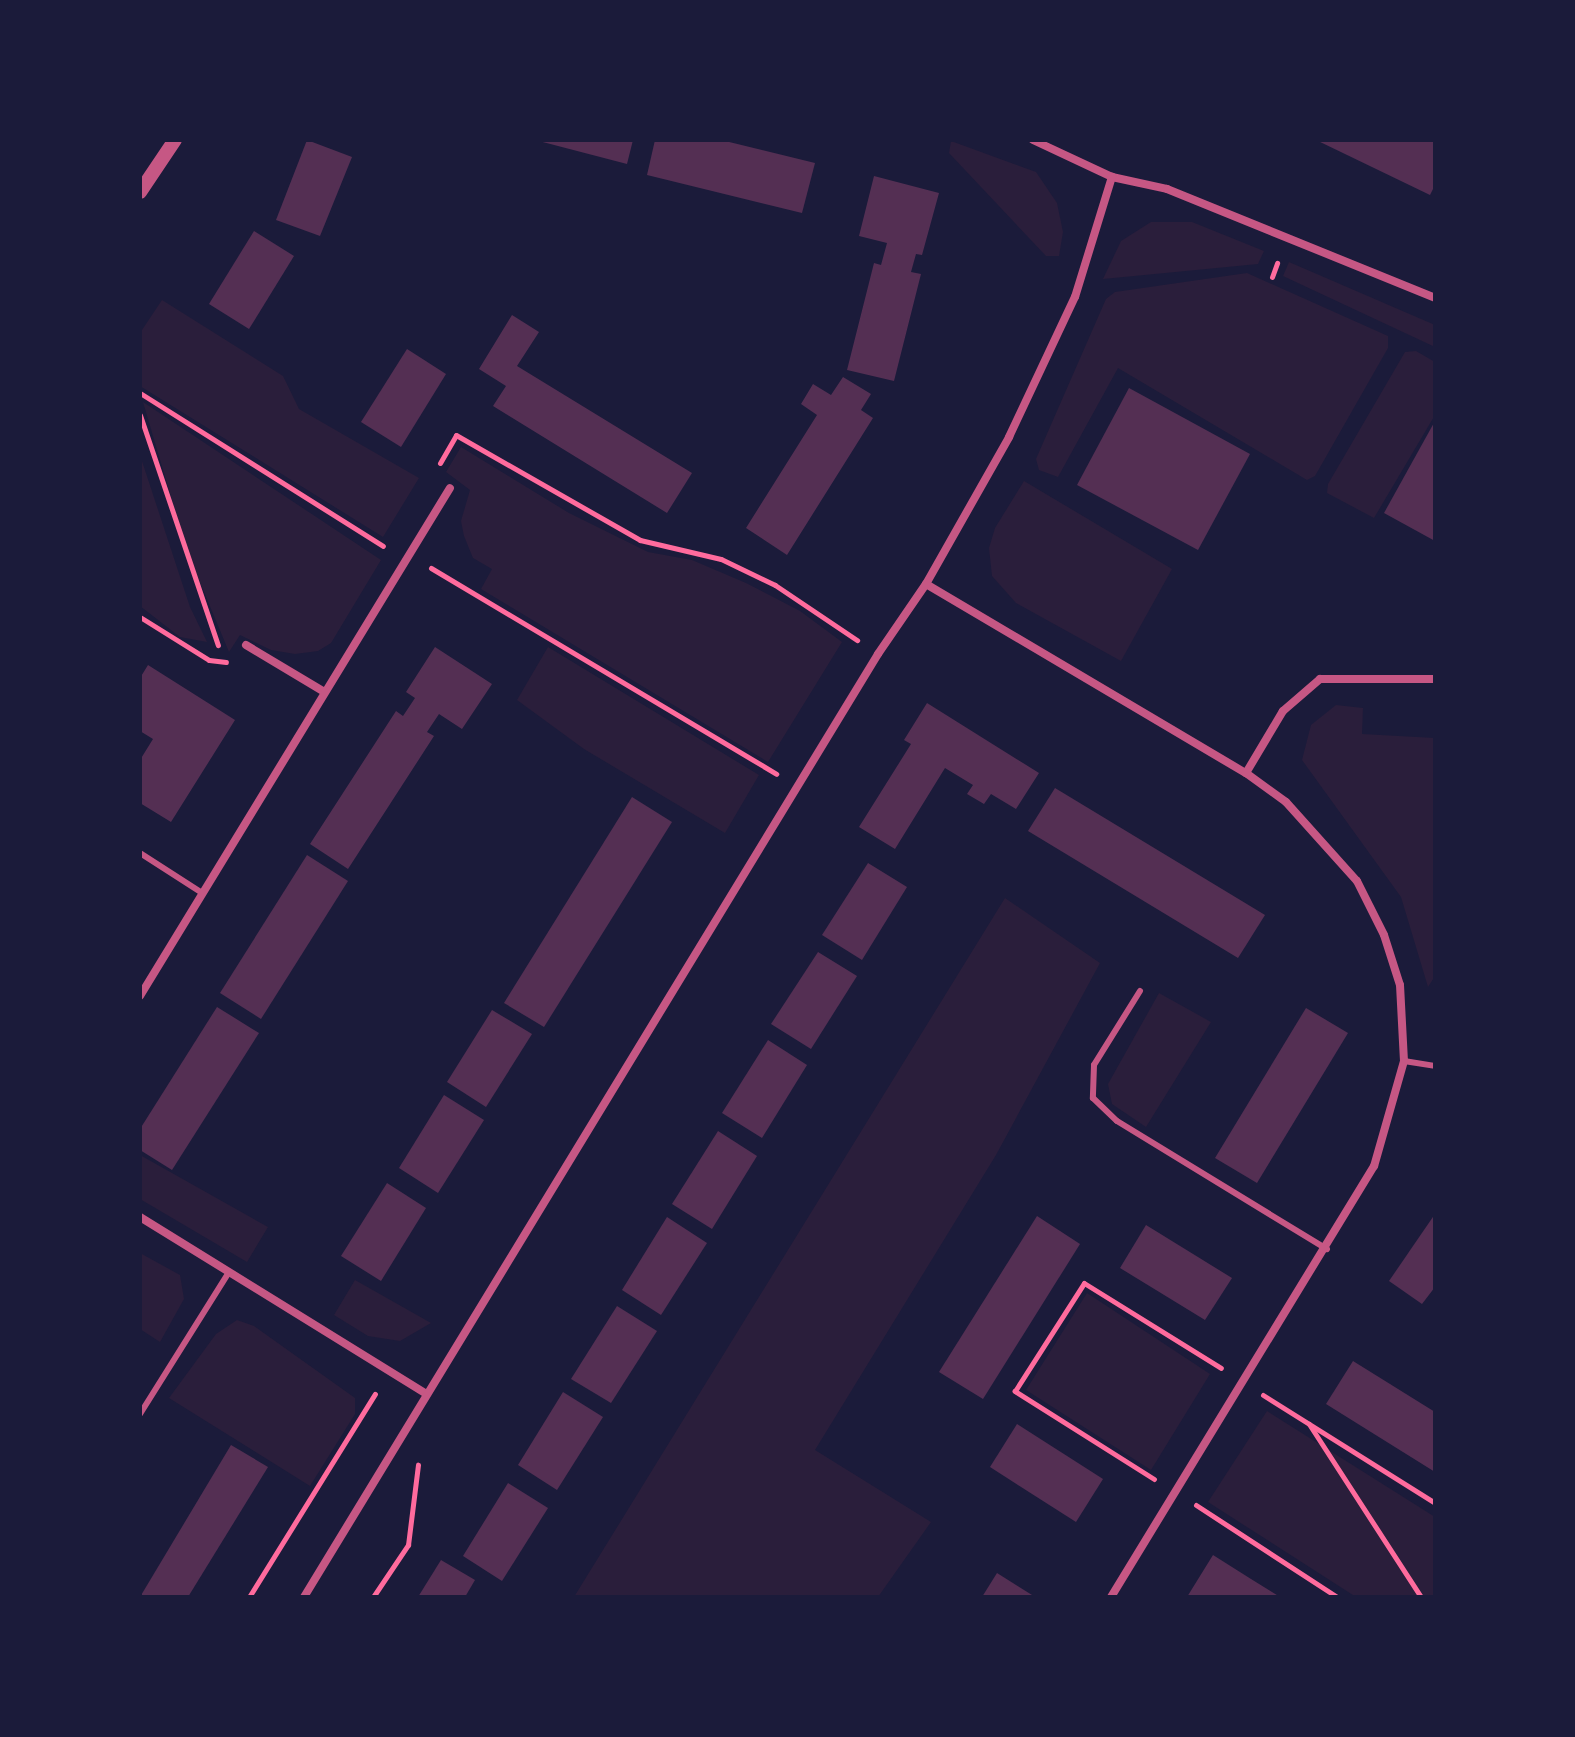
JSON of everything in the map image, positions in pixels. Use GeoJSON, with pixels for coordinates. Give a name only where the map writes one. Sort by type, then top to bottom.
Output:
{"type":"FeatureCollection","features":[{"type":"Feature","properties":{"kind":"street"},"geometry":{"type":"LineString","coordinates":[[141,187],[175,140]]}},
{"type":"Feature","properties":{"kind":"street"},"geometry":{"type":"LineString","coordinates":[[1033,140],[1112,177],[1167,189],[1435,298]]}},
{"type":"Feature","properties":{"kind":"street"},"geometry":{"type":"LineString","coordinates":[[304,1597],[878,654],[926,584],[1009,437],[1075,297],[1112,177]]}},
{"type":"Feature","properties":{"kind":"street"},"geometry":{"type":"LineString","coordinates":[[140,996],[323,691],[450,488]]}},
{"type":"Feature","properties":{"kind":"street"},"geometry":{"type":"LineString","coordinates":[[926,584],[1246,773],[1317,831],[1371,904],[1400,985],[1404,1061],[1374,1166],[1178,1494],[1111,1597]]}},
{"type":"Feature","properties":{"kind":"street"},"geometry":{"type":"LineString","coordinates":[[246,645],[323,691]]}},
{"type":"Feature","properties":{"kind":"street"},"geometry":{"type":"LineString","coordinates":[[1246,773],[1283,711],[1320,679],[1435,679]]}},
{"type":"Feature","properties":{"kind":"street"},"geometry":{"type":"LineString","coordinates":[[140,1217],[427,1394]]}},
{"type":"Feature","properties":{"kind":"lane"},"geometry":{"type":"LineString","coordinates":[[140,853],[202,893]]}},
{"type":"Feature","properties":{"kind":"lane"},"geometry":{"type":"LineString","coordinates":[[1140,991],[1094,1065],[1093,1098],[1117,1121],[1327,1249]]}},
{"type":"Feature","properties":{"kind":"lane"},"geometry":{"type":"LineString","coordinates":[[1404,1061],[1435,1066]]}},
{"type":"Feature","properties":{"kind":"lane"},"geometry":{"type":"LineString","coordinates":[[140,1414],[229,1272]]}},
{"type":"Feature","properties":{"kind":"path"},"geometry":{"type":"LineString","coordinates":[[140,393],[370,541],[409,555],[798,787]]}},
{"type":"Feature","properties":{"kind":"path"},"geometry":{"type":"LineString","coordinates":[[140,415],[224,662]]}},
{"type":"Feature","properties":{"kind":"path"},"geometry":{"type":"LineString","coordinates":[[450,488],[435,474],[456,435],[640,540],[721,559],[775,585],[878,654]]}},
{"type":"Feature","properties":{"kind":"path"},"geometry":{"type":"LineString","coordinates":[[140,617],[209,660],[234,664],[246,645]]}},
{"type":"Feature","properties":{"kind":"path"},"geometry":{"type":"LineString","coordinates":[[1337,1597],[1015,1391],[1084,1283],[1435,1503]]}},
{"type":"Feature","properties":{"kind":"path"},"geometry":{"type":"LineString","coordinates":[[249,1597],[389,1373]]}},
{"type":"Feature","properties":{"kind":"path"},"geometry":{"type":"LineString","coordinates":[[1308,1423],[1421,1597]]}},
{"type":"Feature","properties":{"kind":"path"},"geometry":{"type":"LineString","coordinates":[[373,1597],[408,1545],[419,1454]]}},
{"type":"Feature","properties":{"kind":"shaded area"},"geometry":{"type":"Polygon","coordinates":[[[951,141],[1036,172],[1057,203],[1063,232],[1059,256],[1046,256],[949,153],[951,141]]]}},
{"type":"Feature","properties":{"kind":"shaded area"},"geometry":{"type":"Polygon","coordinates":[[[1151,222],[1192,222],[1264,251],[1258,264],[1103,279],[1121,241],[1151,222]]]}},
{"type":"Feature","properties":{"kind":"shaded area"},"geometry":{"type":"Polygon","coordinates":[[[1289,262],[1435,325],[1435,347],[1283,276],[1289,262]]]}},
{"type":"Feature","properties":{"kind":"shaded area"},"geometry":{"type":"Polygon","coordinates":[[[1247,273],[1388,336],[1388,348],[1315,476],[1307,480],[1118,368],[1058,477],[1039,470],[1036,459],[1106,299],[1115,292],[1247,273]]]}},
{"type":"Feature","properties":{"kind":"shaded area"},"geometry":{"type":"Polygon","coordinates":[[[162,300],[283,376],[299,409],[419,478],[383,537],[140,386],[140,333],[162,300]]]}},
{"type":"Feature","properties":{"kind":"shaded area"},"geometry":{"type":"Polygon","coordinates":[[[1416,351],[1435,362],[1435,415],[1374,518],[1327,493],[1328,484],[1405,352],[1416,351]]]}},
{"type":"Feature","properties":{"kind":"shaded area"},"geometry":{"type":"Polygon","coordinates":[[[143,402],[381,560],[331,643],[318,651],[295,654],[271,650],[240,635],[229,652],[187,551],[143,402]]]}},
{"type":"Feature","properties":{"kind":"shaded area"},"geometry":{"type":"Polygon","coordinates":[[[461,447],[569,513],[648,552],[692,560],[746,583],[800,611],[842,642],[768,762],[481,589],[492,569],[473,558],[464,536],[461,521],[470,490],[446,472],[461,447]]]}},
{"type":"Feature","properties":{"kind":"shaded area"},"geometry":{"type":"Polygon","coordinates":[[[140,455],[190,607],[207,642],[180,637],[140,606],[140,455]]]}},
{"type":"Feature","properties":{"kind":"shaded area"},"geometry":{"type":"Polygon","coordinates":[[[1024,481],[1172,569],[1121,661],[1016,603],[992,576],[989,548],[995,528],[1024,481]]]}},
{"type":"Feature","properties":{"kind":"shaded area"},"geometry":{"type":"Polygon","coordinates":[[[548,647],[759,775],[725,833],[584,749],[517,700],[548,647]]]}},
{"type":"Feature","properties":{"kind":"shaded area"},"geometry":{"type":"Polygon","coordinates":[[[1336,705],[1363,708],[1362,734],[1435,738],[1435,976],[1428,987],[1401,897],[1302,760],[1311,725],[1336,705]]]}},
{"type":"Feature","properties":{"kind":"shaded area"},"geometry":{"type":"Polygon","coordinates":[[[1005,898],[1100,963],[996,1155],[815,1450],[931,1522],[878,1597],[574,1597],[1005,898]]]}},
{"type":"Feature","properties":{"kind":"shaded area"},"geometry":{"type":"Polygon","coordinates":[[[1159,993],[1211,1022],[1146,1127],[1112,1104],[1108,1084],[1159,993]]]}},
{"type":"Feature","properties":{"kind":"shaded area"},"geometry":{"type":"Polygon","coordinates":[[[140,1155],[268,1227],[247,1262],[140,1199],[140,1155]]]}},
{"type":"Feature","properties":{"kind":"shaded area"},"geometry":{"type":"Polygon","coordinates":[[[140,1253],[180,1275],[184,1299],[160,1342],[140,1329],[140,1253]]]}},
{"type":"Feature","properties":{"kind":"shaded area"},"geometry":{"type":"Polygon","coordinates":[[[355,1280],[431,1323],[400,1341],[368,1336],[334,1315],[355,1280]]]}},
{"type":"Feature","properties":{"kind":"shaded area"},"geometry":{"type":"Polygon","coordinates":[[[1087,1293],[1210,1374],[1151,1470],[1026,1390],[1087,1293]]]}},
{"type":"Feature","properties":{"kind":"shaded area"},"geometry":{"type":"Polygon","coordinates":[[[237,1320],[254,1326],[355,1398],[355,1414],[310,1486],[169,1398],[216,1334],[237,1320]]]}},
{"type":"Feature","properties":{"kind":"shaded area"},"geometry":{"type":"Polygon","coordinates":[[[1267,1411],[1435,1517],[1435,1597],[1356,1597],[1208,1502],[1267,1411]]]}},
{"type":"Feature","properties":{"kind":"building"},"geometry":{"type":"Polygon","coordinates":[[[307,140],[352,157],[320,236],[276,220],[307,140]]]}},
{"type":"Feature","properties":{"kind":"building"},"geometry":{"type":"Polygon","coordinates":[[[535,140],[633,140],[627,164],[535,140]]]}},
{"type":"Feature","properties":{"kind":"building"},"geometry":{"type":"Polygon","coordinates":[[[655,140],[721,140],[815,163],[802,213],[647,175],[655,140]]]}},
{"type":"Feature","properties":{"kind":"building"},"geometry":{"type":"Polygon","coordinates":[[[1316,140],[1435,140],[1435,185],[1430,195],[1316,140]]]}},
{"type":"Feature","properties":{"kind":"building"},"geometry":{"type":"Polygon","coordinates":[[[874,176],[939,193],[922,255],[916,254],[911,272],[921,274],[894,381],[847,370],[874,263],[881,265],[887,243],[859,236],[874,176]]]}},
{"type":"Feature","properties":{"kind":"building"},"geometry":{"type":"Polygon","coordinates":[[[254,231],[294,256],[249,329],[209,304],[254,231]]]}},
{"type":"Feature","properties":{"kind":"building"},"geometry":{"type":"Polygon","coordinates":[[[512,315],[539,332],[517,366],[692,473],[667,513],[493,406],[506,386],[479,369],[512,315]]]}},
{"type":"Feature","properties":{"kind":"building"},"geometry":{"type":"Polygon","coordinates":[[[407,349],[446,374],[401,447],[361,422],[407,349]]]}},
{"type":"Feature","properties":{"kind":"building"},"geometry":{"type":"Polygon","coordinates":[[[843,377],[871,394],[861,410],[873,418],[787,555],[746,528],[817,415],[801,404],[813,384],[831,395],[843,377]]]}},
{"type":"Feature","properties":{"kind":"building"},"geometry":{"type":"Polygon","coordinates":[[[1129,388],[1250,454],[1198,550],[1077,485],[1129,388]]]}},
{"type":"Feature","properties":{"kind":"building"},"geometry":{"type":"Polygon","coordinates":[[[1435,421],[1435,541],[1384,513],[1435,421]]]}},
{"type":"Feature","properties":{"kind":"building"},"geometry":{"type":"Polygon","coordinates":[[[435,647],[492,684],[462,729],[439,714],[427,732],[434,736],[348,869],[310,844],[396,711],[403,716],[415,698],[406,692],[435,647]]]}},
{"type":"Feature","properties":{"kind":"building"},"geometry":{"type":"Polygon","coordinates":[[[148,665],[235,720],[171,822],[140,803],[140,760],[153,739],[140,731],[140,678],[148,665]]]}},
{"type":"Feature","properties":{"kind":"building"},"geometry":{"type":"Polygon","coordinates":[[[927,703],[1039,773],[1016,809],[991,794],[984,804],[967,794],[973,785],[945,768],[895,849],[859,827],[911,744],[904,740],[927,703]]]}},
{"type":"Feature","properties":{"kind":"building"},"geometry":{"type":"Polygon","coordinates":[[[1055,788],[1265,915],[1238,958],[1028,831],[1055,788]]]}},
{"type":"Feature","properties":{"kind":"building"},"geometry":{"type":"Polygon","coordinates":[[[632,797],[672,822],[544,1027],[504,1003],[632,797]]]}},
{"type":"Feature","properties":{"kind":"building"},"geometry":{"type":"Polygon","coordinates":[[[307,855],[348,881],[261,1019],[220,993],[307,855]]]}},
{"type":"Feature","properties":{"kind":"building"},"geometry":{"type":"Polygon","coordinates":[[[868,863],[907,887],[862,960],[822,935],[868,863]]]}},
{"type":"Feature","properties":{"kind":"building"},"geometry":{"type":"Polygon","coordinates":[[[818,952],[857,976],[811,1049],[771,1024],[818,952]]]}},
{"type":"Feature","properties":{"kind":"building"},"geometry":{"type":"Polygon","coordinates":[[[217,1007],[259,1033],[172,1170],[140,1150],[140,1129],[217,1007]]]}},
{"type":"Feature","properties":{"kind":"building"},"geometry":{"type":"Polygon","coordinates":[[[1306,1008],[1348,1033],[1257,1183],[1215,1158],[1306,1008]]]}},
{"type":"Feature","properties":{"kind":"building"},"geometry":{"type":"Polygon","coordinates":[[[492,1010],[532,1034],[486,1107],[447,1082],[492,1010]]]}},
{"type":"Feature","properties":{"kind":"building"},"geometry":{"type":"Polygon","coordinates":[[[768,1040],[807,1065],[762,1138],[722,1113],[768,1040]]]}},
{"type":"Feature","properties":{"kind":"building"},"geometry":{"type":"Polygon","coordinates":[[[444,1095],[484,1120],[438,1193],[399,1168],[444,1095]]]}},
{"type":"Feature","properties":{"kind":"building"},"geometry":{"type":"Polygon","coordinates":[[[718,1131],[757,1156],[712,1229],[672,1204],[718,1131]]]}},
{"type":"Feature","properties":{"kind":"building"},"geometry":{"type":"Polygon","coordinates":[[[387,1183],[426,1208],[381,1281],[341,1256],[387,1183]]]}},
{"type":"Feature","properties":{"kind":"building"},"geometry":{"type":"Polygon","coordinates":[[[1435,1214],[1435,1287],[1422,1304],[1389,1281],[1435,1214]]]}},
{"type":"Feature","properties":{"kind":"building"},"geometry":{"type":"Polygon","coordinates":[[[1037,1216],[1080,1244],[983,1399],[939,1372],[1037,1216]]]}},
{"type":"Feature","properties":{"kind":"building"},"geometry":{"type":"Polygon","coordinates":[[[667,1217],[707,1243],[661,1315],[622,1290],[667,1217]]]}},
{"type":"Feature","properties":{"kind":"building"},"geometry":{"type":"Polygon","coordinates":[[[1146,1225],[1232,1278],[1205,1320],[1120,1268],[1146,1225]]]}},
{"type":"Feature","properties":{"kind":"building"},"geometry":{"type":"Polygon","coordinates":[[[617,1306],[657,1331],[611,1403],[571,1379],[617,1306]]]}},
{"type":"Feature","properties":{"kind":"building"},"geometry":{"type":"Polygon","coordinates":[[[1353,1361],[1435,1412],[1435,1472],[1326,1404],[1353,1361]]]}},
{"type":"Feature","properties":{"kind":"building"},"geometry":{"type":"Polygon","coordinates":[[[563,1392],[603,1417],[557,1490],[518,1465],[563,1392]]]}},
{"type":"Feature","properties":{"kind":"building"},"geometry":{"type":"Polygon","coordinates":[[[1017,1424],[1103,1479],[1076,1522],[990,1467],[1017,1424]]]}},
{"type":"Feature","properties":{"kind":"building"},"geometry":{"type":"Polygon","coordinates":[[[231,1445],[268,1467],[188,1597],[140,1597],[231,1445]]]}},
{"type":"Feature","properties":{"kind":"building"},"geometry":{"type":"Polygon","coordinates":[[[508,1483],[548,1508],[502,1581],[463,1556],[508,1483]]]}},
{"type":"Feature","properties":{"kind":"building"},"geometry":{"type":"Polygon","coordinates":[[[1213,1555],[1251,1579],[1280,1597],[1187,1597],[1213,1555]]]}},
{"type":"Feature","properties":{"kind":"building"},"geometry":{"type":"Polygon","coordinates":[[[441,1560],[475,1580],[465,1597],[418,1597],[441,1560]]]}},
{"type":"Feature","properties":{"kind":"building"},"geometry":{"type":"Polygon","coordinates":[[[997,1573],[1032,1595],[1031,1597],[982,1597],[997,1573]]]}}]}
